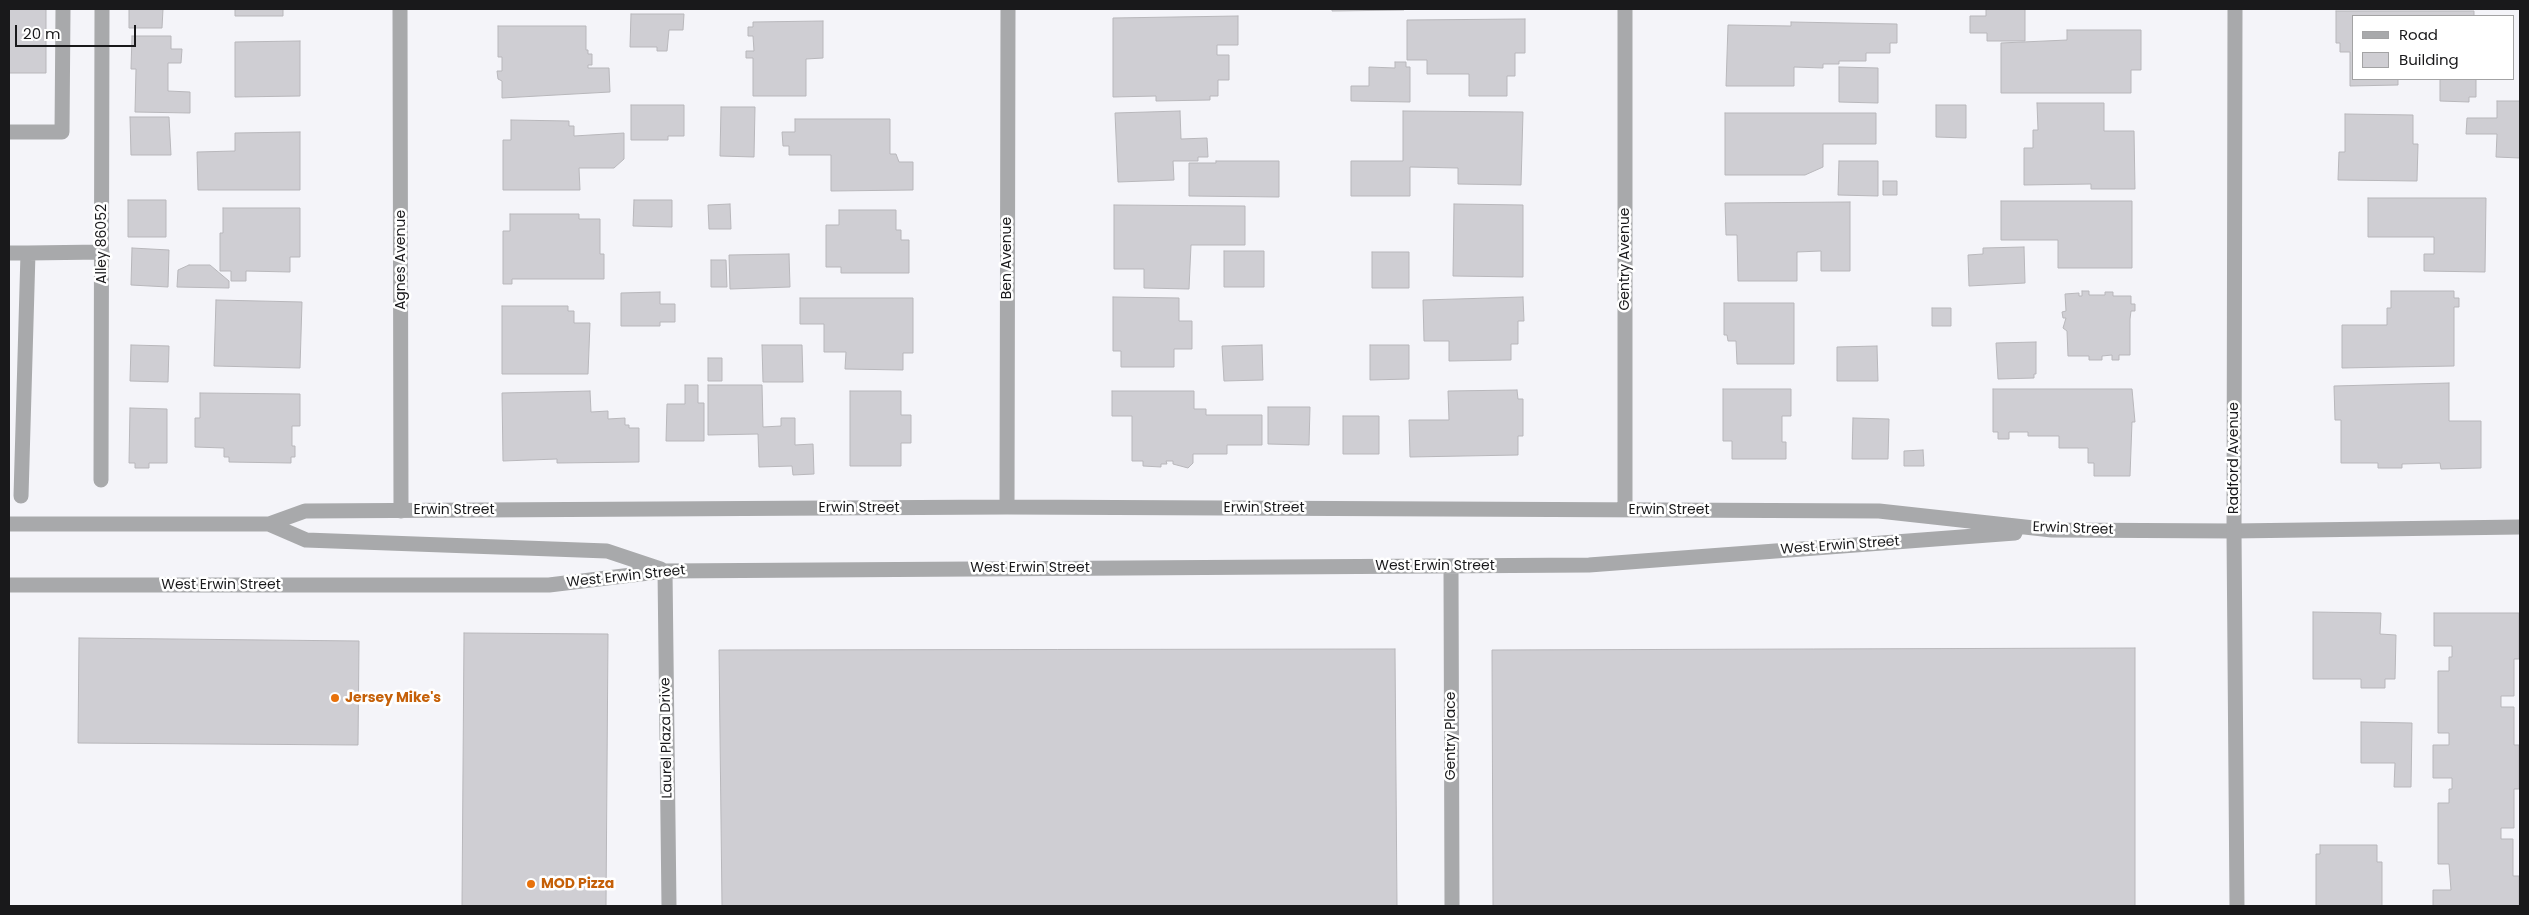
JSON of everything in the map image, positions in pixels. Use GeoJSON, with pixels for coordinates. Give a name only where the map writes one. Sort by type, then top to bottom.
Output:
{"type":"FeatureCollection","features":[{"type":"Feature","properties":{"kind":"street"},"geometry":{"type":"LineString","coordinates":[[9,132],[62,132],[63,9]]}},
{"type":"Feature","properties":{"kind":"street","name":"Alley 86052"},"geometry":{"type":"LineString","coordinates":[[100,480],[102,9]]}},
{"type":"Feature","properties":{"kind":"street","name":"Agnes Avenue"},"geometry":{"type":"LineString","coordinates":[[400,9],[401,511]]}},
{"type":"Feature","properties":{"kind":"street","name":"Ben Avenue"},"geometry":{"type":"LineString","coordinates":[[1007,507],[1008,9]]}},
{"type":"Feature","properties":{"kind":"street","name":"Gentry Avenue"},"geometry":{"type":"LineString","coordinates":[[1625,9],[1625,510]]}},
{"type":"Feature","properties":{"kind":"street","name":"Radford Avenue"},"geometry":{"type":"LineString","coordinates":[[2236,9],[2234,531],[2237,906]]}},
{"type":"Feature","properties":{"kind":"street"},"geometry":{"type":"LineString","coordinates":[[9,253],[102,252]]}},
{"type":"Feature","properties":{"kind":"street"},"geometry":{"type":"LineString","coordinates":[[22,496],[28,253]]}},
{"type":"Feature","properties":{"kind":"street","name":"Erwin Street"},"geometry":{"type":"LineString","coordinates":[[9,524],[269,524],[305,511],[1007,507],[1880,511],[2052,530],[2234,531],[2520,527]]}},
{"type":"Feature","properties":{"kind":"street"},"geometry":{"type":"LineString","coordinates":[[269,524],[306,540],[607,551],[664,571]]}},
{"type":"Feature","properties":{"kind":"street","name":"West Erwin Street"},"geometry":{"type":"LineString","coordinates":[[9,585],[548,585],[664,571],[1589,565],[2052,530]]}},
{"type":"Feature","properties":{"kind":"street","name":"Gentry Place"},"geometry":{"type":"LineString","coordinates":[[1451,567],[1452,906]]}},
{"type":"Feature","properties":{"kind":"street","name":"Laurel Plaza Drive"},"geometry":{"type":"LineString","coordinates":[[664,571],[669,906]]}},
{"type":"Feature","properties":{"kind":"building"},"geometry":{"type":"Polygon","coordinates":[[[9,9],[46,9],[46,73],[9,73],[9,9]]]}},
{"type":"Feature","properties":{"kind":"building"},"geometry":{"type":"Polygon","coordinates":[[[129,9],[163,9],[162,28],[129,28],[129,9]]]}},
{"type":"Feature","properties":{"kind":"building"},"geometry":{"type":"Polygon","coordinates":[[[235,9],[283,9],[283,16],[235,16],[235,9]]]}},
{"type":"Feature","properties":{"kind":"building"},"geometry":{"type":"Polygon","coordinates":[[[1332,9],[1404,9],[1404,10],[1332,11],[1332,9]]]}},
{"type":"Feature","properties":{"kind":"building"},"geometry":{"type":"Polygon","coordinates":[[[1986,9],[2025,9],[2025,41],[1987,41],[1987,33],[1970,33],[1970,16],[1986,16],[1986,9]]]}},
{"type":"Feature","properties":{"kind":"building"},"geometry":{"type":"Polygon","coordinates":[[[2336,11],[2474,11],[2474,15],[2352,15],[2352,80],[2398,80],[2398,85],[2350,86],[2350,52],[2340,52],[2340,43],[2336,43],[2336,11]]]}},
{"type":"Feature","properties":{"kind":"building"},"geometry":{"type":"Polygon","coordinates":[[[631,14],[684,14],[683,30],[669,30],[667,51],[657,51],[657,47],[630,47],[631,14]]]}},
{"type":"Feature","properties":{"kind":"building"},"geometry":{"type":"Polygon","coordinates":[[[1238,16],[1238,45],[1217,45],[1217,55],[1229,55],[1229,80],[1218,80],[1218,96],[1210,96],[1210,100],[1156,101],[1156,96],[1113,97],[1113,18],[1238,16]]]}},
{"type":"Feature","properties":{"kind":"building"},"geometry":{"type":"Polygon","coordinates":[[[1525,19],[1525,53],[1515,53],[1515,76],[1507,76],[1507,96],[1469,96],[1469,74],[1427,74],[1427,60],[1407,60],[1407,20],[1525,19]]]}},
{"type":"Feature","properties":{"kind":"building"},"geometry":{"type":"Polygon","coordinates":[[[823,21],[823,58],[806,59],[806,96],[753,96],[753,58],[746,58],[746,51],[754,51],[753,36],[748,36],[748,27],[753,27],[753,22],[823,21]]]}},
{"type":"Feature","properties":{"kind":"building"},"geometry":{"type":"Polygon","coordinates":[[[1791,22],[1897,24],[1897,43],[1890,43],[1890,53],[1866,53],[1866,61],[1839,61],[1839,64],[1823,64],[1823,68],[1794,67],[1794,86],[1726,86],[1728,25],[1791,26],[1791,22]]]}},
{"type":"Feature","properties":{"kind":"building"},"geometry":{"type":"Polygon","coordinates":[[[498,26],[586,26],[586,50],[588,50],[588,54],[592,54],[592,65],[588,65],[588,68],[609,68],[610,92],[502,98],[502,81],[498,79],[497,71],[502,71],[502,57],[498,57],[498,26]]]}},
{"type":"Feature","properties":{"kind":"building"},"geometry":{"type":"Polygon","coordinates":[[[2067,30],[2141,30],[2141,70],[2131,70],[2131,93],[2001,93],[2001,43],[2067,40],[2067,30]]]}},
{"type":"Feature","properties":{"kind":"building"},"geometry":{"type":"Polygon","coordinates":[[[132,36],[171,36],[171,49],[182,49],[181,63],[168,63],[168,91],[190,92],[190,113],[135,112],[136,69],[131,69],[132,36]]]}},
{"type":"Feature","properties":{"kind":"building"},"geometry":{"type":"Polygon","coordinates":[[[300,41],[300,96],[235,97],[235,42],[300,41]]]}},
{"type":"Feature","properties":{"kind":"building"},"geometry":{"type":"Polygon","coordinates":[[[1395,62],[1406,62],[1406,67],[1410,67],[1410,102],[1351,101],[1351,86],[1369,86],[1369,67],[1395,68],[1395,62]]]}},
{"type":"Feature","properties":{"kind":"building"},"geometry":{"type":"Polygon","coordinates":[[[1839,67],[1878,68],[1878,103],[1839,102],[1839,67]]]}},
{"type":"Feature","properties":{"kind":"building"},"geometry":{"type":"Polygon","coordinates":[[[2440,80],[2476,80],[2476,97],[2469,97],[2469,102],[2440,101],[2440,80]]]}},
{"type":"Feature","properties":{"kind":"building"},"geometry":{"type":"Polygon","coordinates":[[[2497,101],[2520,101],[2520,158],[2496,157],[2497,134],[2466,134],[2467,118],[2497,118],[2497,101]]]}},
{"type":"Feature","properties":{"kind":"building"},"geometry":{"type":"Polygon","coordinates":[[[2037,103],[2104,103],[2104,131],[2134,131],[2135,189],[2091,189],[2091,184],[2024,185],[2024,148],[2033,148],[2033,130],[2038,130],[2037,103]]]}},
{"type":"Feature","properties":{"kind":"building"},"geometry":{"type":"Polygon","coordinates":[[[631,105],[684,105],[684,136],[668,136],[668,140],[631,140],[631,105]]]}},
{"type":"Feature","properties":{"kind":"building"},"geometry":{"type":"Polygon","coordinates":[[[1936,105],[1966,105],[1966,138],[1936,137],[1936,105]]]}},
{"type":"Feature","properties":{"kind":"building"},"geometry":{"type":"Polygon","coordinates":[[[721,107],[755,107],[754,157],[720,156],[721,107]]]}},
{"type":"Feature","properties":{"kind":"building"},"geometry":{"type":"Polygon","coordinates":[[[1180,111],[1181,139],[1207,138],[1208,157],[1198,157],[1198,161],[1173,161],[1174,180],[1118,182],[1115,113],[1180,111]]]}},
{"type":"Feature","properties":{"kind":"building"},"geometry":{"type":"Polygon","coordinates":[[[1403,111],[1523,112],[1521,185],[1458,184],[1458,168],[1410,167],[1410,196],[1351,196],[1351,161],[1403,161],[1403,111]]]}},
{"type":"Feature","properties":{"kind":"building"},"geometry":{"type":"Polygon","coordinates":[[[1725,113],[1876,113],[1876,144],[1823,144],[1823,167],[1805,175],[1725,175],[1725,113]]]}},
{"type":"Feature","properties":{"kind":"building"},"geometry":{"type":"Polygon","coordinates":[[[2345,114],[2413,115],[2413,144],[2418,144],[2417,181],[2338,180],[2339,152],[2345,152],[2345,114]]]}},
{"type":"Feature","properties":{"kind":"building"},"geometry":{"type":"Polygon","coordinates":[[[130,117],[169,117],[171,155],[131,155],[130,117]]]}},
{"type":"Feature","properties":{"kind":"building"},"geometry":{"type":"Polygon","coordinates":[[[795,119],[890,119],[890,154],[896,154],[899,162],[913,162],[913,190],[831,191],[831,155],[789,155],[789,146],[783,146],[782,132],[795,132],[795,119]]]}},
{"type":"Feature","properties":{"kind":"building"},"geometry":{"type":"Polygon","coordinates":[[[511,120],[569,121],[569,126],[574,126],[574,136],[624,133],[624,159],[614,168],[579,168],[580,190],[503,190],[503,140],[511,140],[511,120]]]}},
{"type":"Feature","properties":{"kind":"building"},"geometry":{"type":"Polygon","coordinates":[[[300,132],[300,190],[198,190],[197,152],[235,151],[235,133],[300,132]]]}},
{"type":"Feature","properties":{"kind":"building"},"geometry":{"type":"Polygon","coordinates":[[[1216,161],[1279,161],[1279,197],[1189,196],[1189,163],[1216,163],[1216,161]]]}},
{"type":"Feature","properties":{"kind":"building"},"geometry":{"type":"Polygon","coordinates":[[[1839,161],[1878,161],[1878,196],[1838,195],[1839,161]]]}},
{"type":"Feature","properties":{"kind":"building"},"geometry":{"type":"Polygon","coordinates":[[[1883,181],[1897,181],[1897,195],[1883,195],[1883,181]]]}},
{"type":"Feature","properties":{"kind":"building"},"geometry":{"type":"Polygon","coordinates":[[[2368,198],[2486,198],[2485,272],[2424,271],[2424,254],[2434,254],[2434,237],[2368,237],[2368,198]]]}},
{"type":"Feature","properties":{"kind":"building"},"geometry":{"type":"Polygon","coordinates":[[[128,200],[166,200],[166,237],[128,237],[128,200]]]}},
{"type":"Feature","properties":{"kind":"building"},"geometry":{"type":"Polygon","coordinates":[[[634,200],[672,200],[672,227],[633,226],[634,200]]]}},
{"type":"Feature","properties":{"kind":"building"},"geometry":{"type":"Polygon","coordinates":[[[2001,201],[2132,201],[2132,268],[2058,268],[2058,240],[2001,240],[2001,201]]]}},
{"type":"Feature","properties":{"kind":"building"},"geometry":{"type":"Polygon","coordinates":[[[1850,202],[1850,271],[1821,271],[1821,251],[1797,252],[1797,281],[1738,281],[1737,235],[1726,235],[1725,203],[1850,202]]]}},
{"type":"Feature","properties":{"kind":"building"},"geometry":{"type":"Polygon","coordinates":[[[730,204],[731,229],[709,229],[708,205],[730,204]]]}},
{"type":"Feature","properties":{"kind":"building"},"geometry":{"type":"Polygon","coordinates":[[[1454,204],[1523,205],[1523,277],[1453,276],[1454,204]]]}},
{"type":"Feature","properties":{"kind":"building"},"geometry":{"type":"Polygon","coordinates":[[[1114,205],[1245,206],[1245,245],[1191,245],[1189,289],[1144,288],[1144,269],[1114,269],[1114,205]]]}},
{"type":"Feature","properties":{"kind":"building"},"geometry":{"type":"Polygon","coordinates":[[[223,208],[300,208],[300,257],[290,257],[290,272],[246,271],[246,281],[231,281],[231,271],[220,271],[220,233],[223,233],[223,208]]]}},
{"type":"Feature","properties":{"kind":"building"},"geometry":{"type":"Polygon","coordinates":[[[839,210],[896,210],[896,230],[901,230],[901,240],[909,240],[909,273],[841,273],[841,267],[826,267],[826,225],[839,225],[839,210]]]}},
{"type":"Feature","properties":{"kind":"building"},"geometry":{"type":"Polygon","coordinates":[[[510,214],[579,214],[579,219],[600,219],[600,254],[604,254],[604,279],[512,279],[512,284],[503,284],[503,231],[510,231],[510,214]]]}},
{"type":"Feature","properties":{"kind":"building"},"geometry":{"type":"Polygon","coordinates":[[[2024,247],[2025,283],[1969,286],[1968,255],[1983,254],[1983,248],[2024,247]]]}},
{"type":"Feature","properties":{"kind":"building"},"geometry":{"type":"Polygon","coordinates":[[[132,248],[169,250],[168,287],[131,285],[132,248]]]}},
{"type":"Feature","properties":{"kind":"building"},"geometry":{"type":"Polygon","coordinates":[[[1224,251],[1264,251],[1264,287],[1224,287],[1224,251]]]}},
{"type":"Feature","properties":{"kind":"building"},"geometry":{"type":"Polygon","coordinates":[[[1372,252],[1409,252],[1409,288],[1372,288],[1372,252]]]}},
{"type":"Feature","properties":{"kind":"building"},"geometry":{"type":"Polygon","coordinates":[[[789,254],[790,287],[730,289],[729,255],[789,254]]]}},
{"type":"Feature","properties":{"kind":"building"},"geometry":{"type":"Polygon","coordinates":[[[711,260],[726,260],[727,287],[711,287],[711,260]]]}},
{"type":"Feature","properties":{"kind":"building"},"geometry":{"type":"Polygon","coordinates":[[[189,265],[210,265],[229,281],[229,288],[177,287],[178,270],[189,265]]]}},
{"type":"Feature","properties":{"kind":"building"},"geometry":{"type":"Polygon","coordinates":[[[2082,291],[2089,291],[2089,295],[2105,295],[2105,292],[2113,292],[2113,296],[2131,296],[2131,304],[2135,304],[2135,311],[2131,311],[2130,319],[2130,355],[2119,355],[2119,360],[2112,360],[2112,355],[2102,356],[2102,360],[2089,360],[2089,356],[2068,356],[2067,331],[2063,328],[2066,318],[2063,318],[2062,312],[2066,311],[2065,294],[2079,293],[2079,296],[2082,296],[2082,291]]]}},
{"type":"Feature","properties":{"kind":"building"},"geometry":{"type":"Polygon","coordinates":[[[2391,291],[2454,291],[2454,298],[2459,298],[2459,307],[2454,307],[2454,366],[2342,368],[2342,325],[2387,325],[2387,308],[2391,308],[2391,291]]]}},
{"type":"Feature","properties":{"kind":"building"},"geometry":{"type":"Polygon","coordinates":[[[660,292],[660,304],[675,304],[675,322],[660,322],[660,326],[621,326],[621,293],[660,292]]]}},
{"type":"Feature","properties":{"kind":"building"},"geometry":{"type":"Polygon","coordinates":[[[1113,297],[1179,298],[1179,321],[1192,321],[1192,349],[1174,349],[1174,367],[1121,367],[1121,351],[1113,351],[1113,297]]]}},
{"type":"Feature","properties":{"kind":"building"},"geometry":{"type":"Polygon","coordinates":[[[1523,297],[1524,321],[1518,321],[1518,344],[1511,344],[1511,360],[1449,361],[1449,341],[1424,341],[1423,300],[1523,297]]]}},
{"type":"Feature","properties":{"kind":"building"},"geometry":{"type":"Polygon","coordinates":[[[800,298],[913,298],[913,353],[903,353],[903,370],[845,369],[846,352],[824,352],[824,324],[800,324],[800,298]]]}},
{"type":"Feature","properties":{"kind":"building"},"geometry":{"type":"Polygon","coordinates":[[[216,300],[302,302],[300,368],[214,366],[216,300]]]}},
{"type":"Feature","properties":{"kind":"building"},"geometry":{"type":"Polygon","coordinates":[[[1724,303],[1794,303],[1794,364],[1737,364],[1736,341],[1728,341],[1727,335],[1724,335],[1724,303]]]}},
{"type":"Feature","properties":{"kind":"building"},"geometry":{"type":"Polygon","coordinates":[[[502,306],[568,306],[568,311],[574,311],[574,323],[590,323],[588,374],[502,374],[502,306]]]}},
{"type":"Feature","properties":{"kind":"building"},"geometry":{"type":"Polygon","coordinates":[[[1932,308],[1951,308],[1951,326],[1932,326],[1932,308]]]}},
{"type":"Feature","properties":{"kind":"building"},"geometry":{"type":"Polygon","coordinates":[[[2036,342],[2036,374],[2034,374],[2034,378],[1998,379],[1996,343],[2036,342]]]}},
{"type":"Feature","properties":{"kind":"building"},"geometry":{"type":"Polygon","coordinates":[[[131,345],[169,346],[168,382],[130,381],[131,345]]]}},
{"type":"Feature","properties":{"kind":"building"},"geometry":{"type":"Polygon","coordinates":[[[762,345],[802,345],[803,382],[763,382],[762,345]]]}},
{"type":"Feature","properties":{"kind":"building"},"geometry":{"type":"Polygon","coordinates":[[[1262,345],[1263,380],[1224,381],[1222,346],[1262,345]]]}},
{"type":"Feature","properties":{"kind":"building"},"geometry":{"type":"Polygon","coordinates":[[[1370,345],[1409,345],[1409,379],[1370,380],[1370,345]]]}},
{"type":"Feature","properties":{"kind":"building"},"geometry":{"type":"Polygon","coordinates":[[[1877,346],[1878,381],[1837,381],[1837,347],[1877,346]]]}},
{"type":"Feature","properties":{"kind":"building"},"geometry":{"type":"Polygon","coordinates":[[[708,358],[722,358],[722,381],[708,381],[708,358]]]}},
{"type":"Feature","properties":{"kind":"building"},"geometry":{"type":"Polygon","coordinates":[[[2449,383],[2449,421],[2481,421],[2481,468],[2441,469],[2440,463],[2402,464],[2402,468],[2378,468],[2378,463],[2341,463],[2341,420],[2335,420],[2334,386],[2449,383]]]}},
{"type":"Feature","properties":{"kind":"building"},"geometry":{"type":"Polygon","coordinates":[[[685,385],[698,385],[698,403],[704,403],[704,441],[666,441],[667,404],[685,404],[685,385]]]}},
{"type":"Feature","properties":{"kind":"building"},"geometry":{"type":"Polygon","coordinates":[[[708,385],[762,385],[763,427],[781,426],[781,418],[795,418],[795,445],[813,444],[814,474],[793,475],[792,466],[759,467],[758,434],[708,435],[708,385]]]}},
{"type":"Feature","properties":{"kind":"building"},"geometry":{"type":"Polygon","coordinates":[[[1723,389],[1791,389],[1791,416],[1782,416],[1782,442],[1786,442],[1786,459],[1732,459],[1732,441],[1723,441],[1723,389]]]}},
{"type":"Feature","properties":{"kind":"building"},"geometry":{"type":"Polygon","coordinates":[[[1993,389],[2132,389],[2135,422],[2132,422],[2130,476],[2094,476],[2094,463],[2088,463],[2088,448],[2059,448],[2059,436],[2028,436],[2028,432],[2009,432],[2009,439],[1998,439],[1998,432],[1993,432],[1993,389]]]}},
{"type":"Feature","properties":{"kind":"building"},"geometry":{"type":"Polygon","coordinates":[[[1517,390],[1518,399],[1523,399],[1523,436],[1518,436],[1518,455],[1410,457],[1409,420],[1449,420],[1448,391],[1517,390]]]}},
{"type":"Feature","properties":{"kind":"building"},"geometry":{"type":"Polygon","coordinates":[[[590,391],[591,412],[608,411],[608,419],[625,418],[625,425],[629,425],[629,428],[639,428],[639,462],[557,463],[557,459],[503,461],[502,393],[590,391]]]}},
{"type":"Feature","properties":{"kind":"building"},"geometry":{"type":"Polygon","coordinates":[[[850,391],[901,391],[901,415],[911,415],[911,443],[901,443],[901,466],[850,466],[850,391]]]}},
{"type":"Feature","properties":{"kind":"building"},"geometry":{"type":"Polygon","coordinates":[[[1112,391],[1194,391],[1194,409],[1206,409],[1206,415],[1262,415],[1262,445],[1227,445],[1227,454],[1193,454],[1193,463],[1188,468],[1173,464],[1173,461],[1166,461],[1167,464],[1161,464],[1161,467],[1143,466],[1143,461],[1132,461],[1132,416],[1112,416],[1112,391]]]}},
{"type":"Feature","properties":{"kind":"building"},"geometry":{"type":"Polygon","coordinates":[[[200,393],[300,394],[300,426],[292,426],[292,446],[295,446],[295,457],[291,457],[291,463],[229,462],[229,457],[224,457],[224,448],[195,447],[195,418],[200,418],[200,393]]]}},
{"type":"Feature","properties":{"kind":"building"},"geometry":{"type":"Polygon","coordinates":[[[1268,407],[1310,407],[1309,445],[1268,444],[1268,407]]]}},
{"type":"Feature","properties":{"kind":"building"},"geometry":{"type":"Polygon","coordinates":[[[130,408],[167,409],[167,463],[149,463],[149,468],[135,468],[135,463],[129,463],[130,408]]]}},
{"type":"Feature","properties":{"kind":"building"},"geometry":{"type":"Polygon","coordinates":[[[1343,416],[1379,416],[1379,454],[1343,454],[1343,416]]]}},
{"type":"Feature","properties":{"kind":"building"},"geometry":{"type":"Polygon","coordinates":[[[1853,418],[1889,419],[1888,459],[1852,459],[1853,418]]]}},
{"type":"Feature","properties":{"kind":"building"},"geometry":{"type":"Polygon","coordinates":[[[1923,450],[1924,466],[1904,466],[1904,451],[1923,450]]]}},
{"type":"Feature","properties":{"kind":"building"},"geometry":{"type":"Polygon","coordinates":[[[2313,612],[2381,613],[2380,634],[2396,635],[2395,679],[2385,679],[2385,688],[2361,688],[2361,679],[2313,679],[2313,612]]]}},
{"type":"Feature","properties":{"kind":"building"},"geometry":{"type":"Polygon","coordinates":[[[2434,613],[2519,613],[2519,659],[2514,659],[2514,696],[2501,696],[2501,707],[2514,707],[2514,745],[2519,745],[2519,789],[2514,789],[2514,828],[2501,828],[2501,839],[2513,839],[2513,876],[2519,876],[2519,906],[2433,906],[2433,890],[2451,890],[2449,864],[2438,864],[2438,803],[2449,803],[2449,789],[2452,789],[2452,778],[2433,778],[2433,745],[2449,745],[2449,733],[2438,733],[2438,671],[2449,671],[2449,657],[2452,657],[2452,646],[2434,646],[2434,613]]]}},
{"type":"Feature","properties":{"kind":"building"},"geometry":{"type":"Polygon","coordinates":[[[464,633],[608,634],[606,906],[462,906],[464,633]]]}},
{"type":"Feature","properties":{"kind":"building"},"geometry":{"type":"Polygon","coordinates":[[[79,638],[359,641],[358,745],[78,743],[79,638]]]}},
{"type":"Feature","properties":{"kind":"building"},"geometry":{"type":"Polygon","coordinates":[[[2135,648],[2135,906],[1493,906],[1492,650],[2135,648]]]}},
{"type":"Feature","properties":{"kind":"building"},"geometry":{"type":"Polygon","coordinates":[[[1395,649],[1397,906],[722,906],[719,650],[1395,649]]]}},
{"type":"Feature","properties":{"kind":"building"},"geometry":{"type":"Polygon","coordinates":[[[2361,722],[2412,723],[2411,787],[2394,787],[2395,763],[2361,763],[2361,722]]]}},
{"type":"Feature","properties":{"kind":"building"},"geometry":{"type":"Polygon","coordinates":[[[2320,845],[2377,845],[2377,862],[2382,862],[2382,906],[2316,906],[2316,854],[2320,854],[2320,845]]]}},
{"type":"Feature","properties":{"kind":"place","name":"Jersey Mike's"},"geometry":{"type":"Point","coordinates":[335,698]}},
{"type":"Feature","properties":{"kind":"place","name":"MOD Pizza"},"geometry":{"type":"Point","coordinates":[531,884]}}]}
